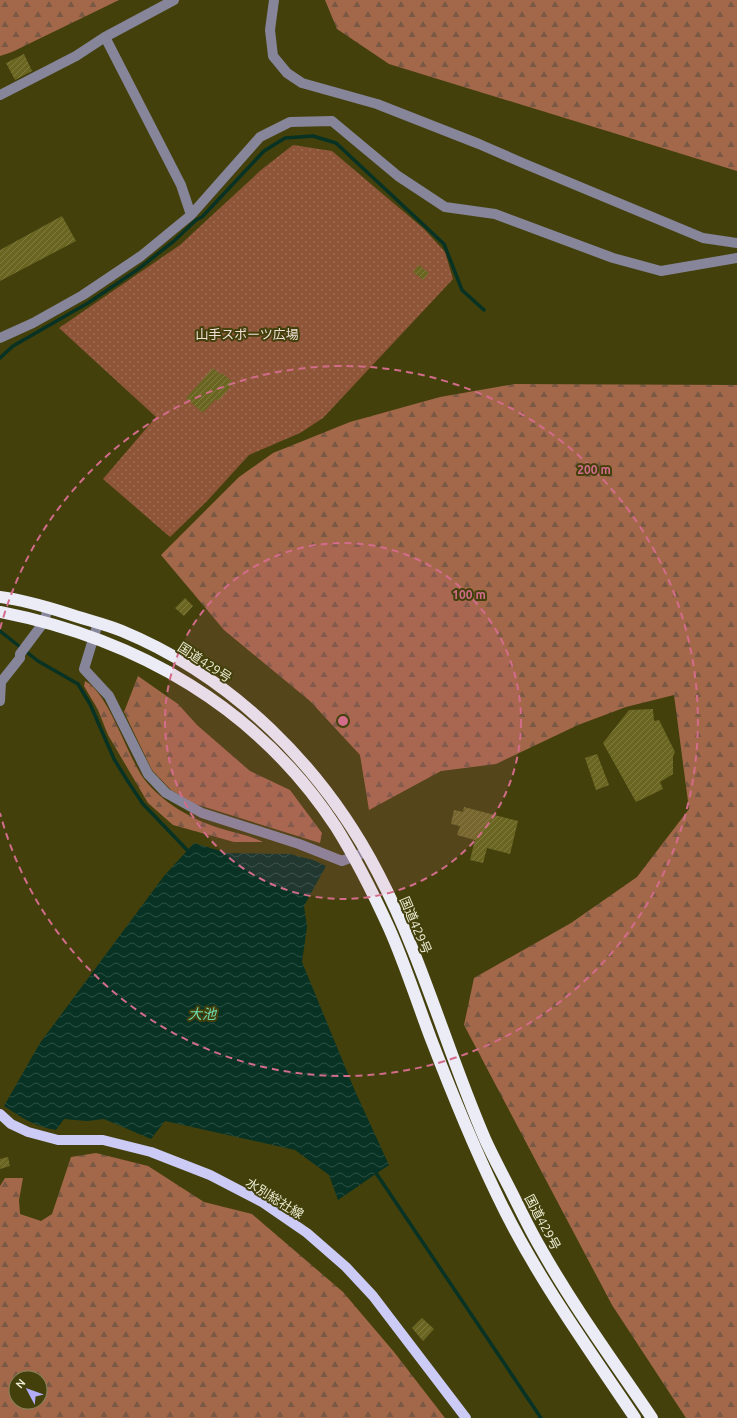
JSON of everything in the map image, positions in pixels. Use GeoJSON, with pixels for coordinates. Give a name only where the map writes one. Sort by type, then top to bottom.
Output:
{"type":"FeatureCollection","features":[{"type":"Feature","properties":{"kind":"highway","name":"国道429号"},"geometry":{"type":"LineString","coordinates":[[0,597],[48,608],[98,623],[126,633],[167,653],[217,685],[262,721],[317,779],[346,818],[379,874],[404,930],[485,1140],[540,1248],[592,1331],[652,1418]]}},
{"type":"Feature","properties":{"kind":"highway","name":"国道429号"},"geometry":{"type":"LineString","coordinates":[[0,612],[44,622],[93,637],[133,653],[160,666],[209,697],[243,723],[288,766],[306,787],[334,825],[355,858],[392,936],[432,1042],[496,1195],[528,1254],[581,1339],[635,1418]]}},
{"type":"Feature","properties":{"kind":"main road","name":"水別総社線"},"geometry":{"type":"LineString","coordinates":[[0,1114],[11,1124],[28,1132],[58,1140],[103,1140],[150,1152],[210,1175],[262,1202],[307,1233],[346,1267],[373,1296],[466,1418]]}},
{"type":"Feature","properties":{"kind":"street"},"geometry":{"type":"LineString","coordinates":[[0,95],[76,56],[105,36],[174,0]]}},
{"type":"Feature","properties":{"kind":"street"},"geometry":{"type":"LineString","coordinates":[[274,0],[270,30],[273,56],[287,73],[302,83],[377,104],[479,144],[703,238],[737,243]]}},
{"type":"Feature","properties":{"kind":"street"},"geometry":{"type":"LineString","coordinates":[[105,36],[182,186],[191,215]]}},
{"type":"Feature","properties":{"kind":"street"},"geometry":{"type":"LineString","coordinates":[[0,338],[33,323],[84,295],[141,256],[191,215],[260,137],[290,122],[332,121],[398,176],[445,207],[495,214],[613,258],[661,271],[737,258]]}},
{"type":"Feature","properties":{"kind":"street"},"geometry":{"type":"LineString","coordinates":[[0,701],[1,682],[20,658],[44,622],[48,608]]}},
{"type":"Feature","properties":{"kind":"street"},"geometry":{"type":"LineString","coordinates":[[98,623],[84,669],[109,696],[148,774],[166,793],[202,813],[299,844],[342,861],[355,858],[366,852]]}},
{"type":"Feature","properties":{"kind":"green space"},"geometry":{"type":"Polygon","coordinates":[[[0,0],[119,0],[12,52],[0,56],[0,0]]]}},
{"type":"Feature","properties":{"kind":"green space"},"geometry":{"type":"Polygon","coordinates":[[[325,0],[737,0],[737,171],[389,64],[337,29],[325,0]]]}},
{"type":"Feature","properties":{"kind":"green space","name":"山手スポーツ広場"},"geometry":{"type":"Polygon","coordinates":[[[293,145],[332,151],[424,229],[445,252],[453,279],[323,418],[300,433],[249,455],[207,501],[170,537],[103,479],[156,417],[59,328],[180,245],[261,170],[293,145]]]}},
{"type":"Feature","properties":{"kind":"green space"},"geometry":{"type":"Polygon","coordinates":[[[515,384],[737,385],[737,1418],[686,1418],[612,1305],[464,1025],[474,978],[571,923],[637,877],[689,809],[674,695],[626,707],[578,725],[496,764],[441,771],[369,810],[360,755],[310,701],[224,630],[161,555],[239,477],[273,453],[350,422],[440,397],[515,384]]]}},
{"type":"Feature","properties":{"kind":"green space"},"geometry":{"type":"Polygon","coordinates":[[[138,676],[178,704],[197,725],[250,771],[290,790],[322,833],[320,843],[195,804],[171,790],[152,770],[124,712],[138,676]]]}},
{"type":"Feature","properties":{"kind":"green space"},"geometry":{"type":"Polygon","coordinates":[[[85,681],[94,688],[102,698],[110,711],[138,769],[144,779],[160,796],[178,809],[198,820],[263,842],[234,842],[173,825],[148,803],[108,735],[98,710],[84,686],[85,681]]]}},
{"type":"Feature","properties":{"kind":"green space"},"geometry":{"type":"Polygon","coordinates":[[[96,1153],[148,1166],[204,1202],[252,1214],[343,1292],[394,1352],[445,1418],[0,1418],[0,1186],[5,1178],[23,1178],[19,1200],[20,1214],[41,1221],[52,1214],[71,1157],[96,1153]]]}},
{"type":"Feature","properties":{"kind":"water","name":"大池"},"geometry":{"type":"Polygon","coordinates":[[[194,843],[227,853],[290,854],[313,860],[326,866],[304,906],[307,927],[302,962],[355,1091],[389,1165],[338,1200],[329,1175],[295,1150],[165,1121],[151,1139],[104,1119],[87,1121],[64,1119],[56,1130],[48,1129],[22,1118],[4,1106],[40,1043],[164,876],[194,843]]]}},
{"type":"Feature","properties":{"kind":"building"},"geometry":{"type":"Polygon","coordinates":[[[24,54],[32,71],[15,80],[6,63],[24,54]]]}},
{"type":"Feature","properties":{"kind":"building"},"geometry":{"type":"Polygon","coordinates":[[[62,216],[76,241],[0,281],[0,250],[62,216]]]}},
{"type":"Feature","properties":{"kind":"building"},"geometry":{"type":"Polygon","coordinates":[[[419,265],[429,273],[423,280],[413,272],[419,265]]]}},
{"type":"Feature","properties":{"kind":"building"},"geometry":{"type":"Polygon","coordinates":[[[213,368],[234,383],[218,401],[216,399],[203,413],[186,398],[213,368]]]}},
{"type":"Feature","properties":{"kind":"building"},"geometry":{"type":"Polygon","coordinates":[[[185,598],[193,606],[184,616],[175,608],[185,598]]]}},
{"type":"Feature","properties":{"kind":"building"},"geometry":{"type":"Polygon","coordinates":[[[653,709],[654,721],[659,720],[675,752],[673,756],[673,774],[660,782],[663,789],[636,802],[603,743],[629,710],[653,709]]]}},
{"type":"Feature","properties":{"kind":"building"},"geometry":{"type":"Polygon","coordinates":[[[597,754],[609,785],[596,790],[585,758],[597,754]]]}},
{"type":"Feature","properties":{"kind":"building"},"geometry":{"type":"Polygon","coordinates":[[[464,807],[518,821],[510,854],[487,848],[483,863],[470,860],[475,840],[457,835],[460,826],[451,824],[454,810],[463,812],[464,807]]]}},
{"type":"Feature","properties":{"kind":"building"},"geometry":{"type":"Polygon","coordinates":[[[8,1157],[10,1166],[0,1169],[0,1159],[8,1157]]]}},
{"type":"Feature","properties":{"kind":"building"},"geometry":{"type":"Polygon","coordinates":[[[422,1318],[434,1329],[423,1341],[412,1328],[422,1318]]]}},
{"type":"Feature","properties":{"kind":"waterway"},"geometry":{"type":"LineString","coordinates":[[0,358],[13,346],[88,303],[137,270],[174,241],[196,220],[202,217],[264,151],[285,138],[313,136],[336,143],[444,244],[462,290],[484,310]]}},
{"type":"Feature","properties":{"kind":"waterway"},"geometry":{"type":"LineString","coordinates":[[0,631],[38,661],[78,684],[90,704],[114,759],[127,780],[143,804],[190,853]]}},
{"type":"Feature","properties":{"kind":"waterway"},"geometry":{"type":"LineString","coordinates":[[374,1170],[541,1418]]}}]}
